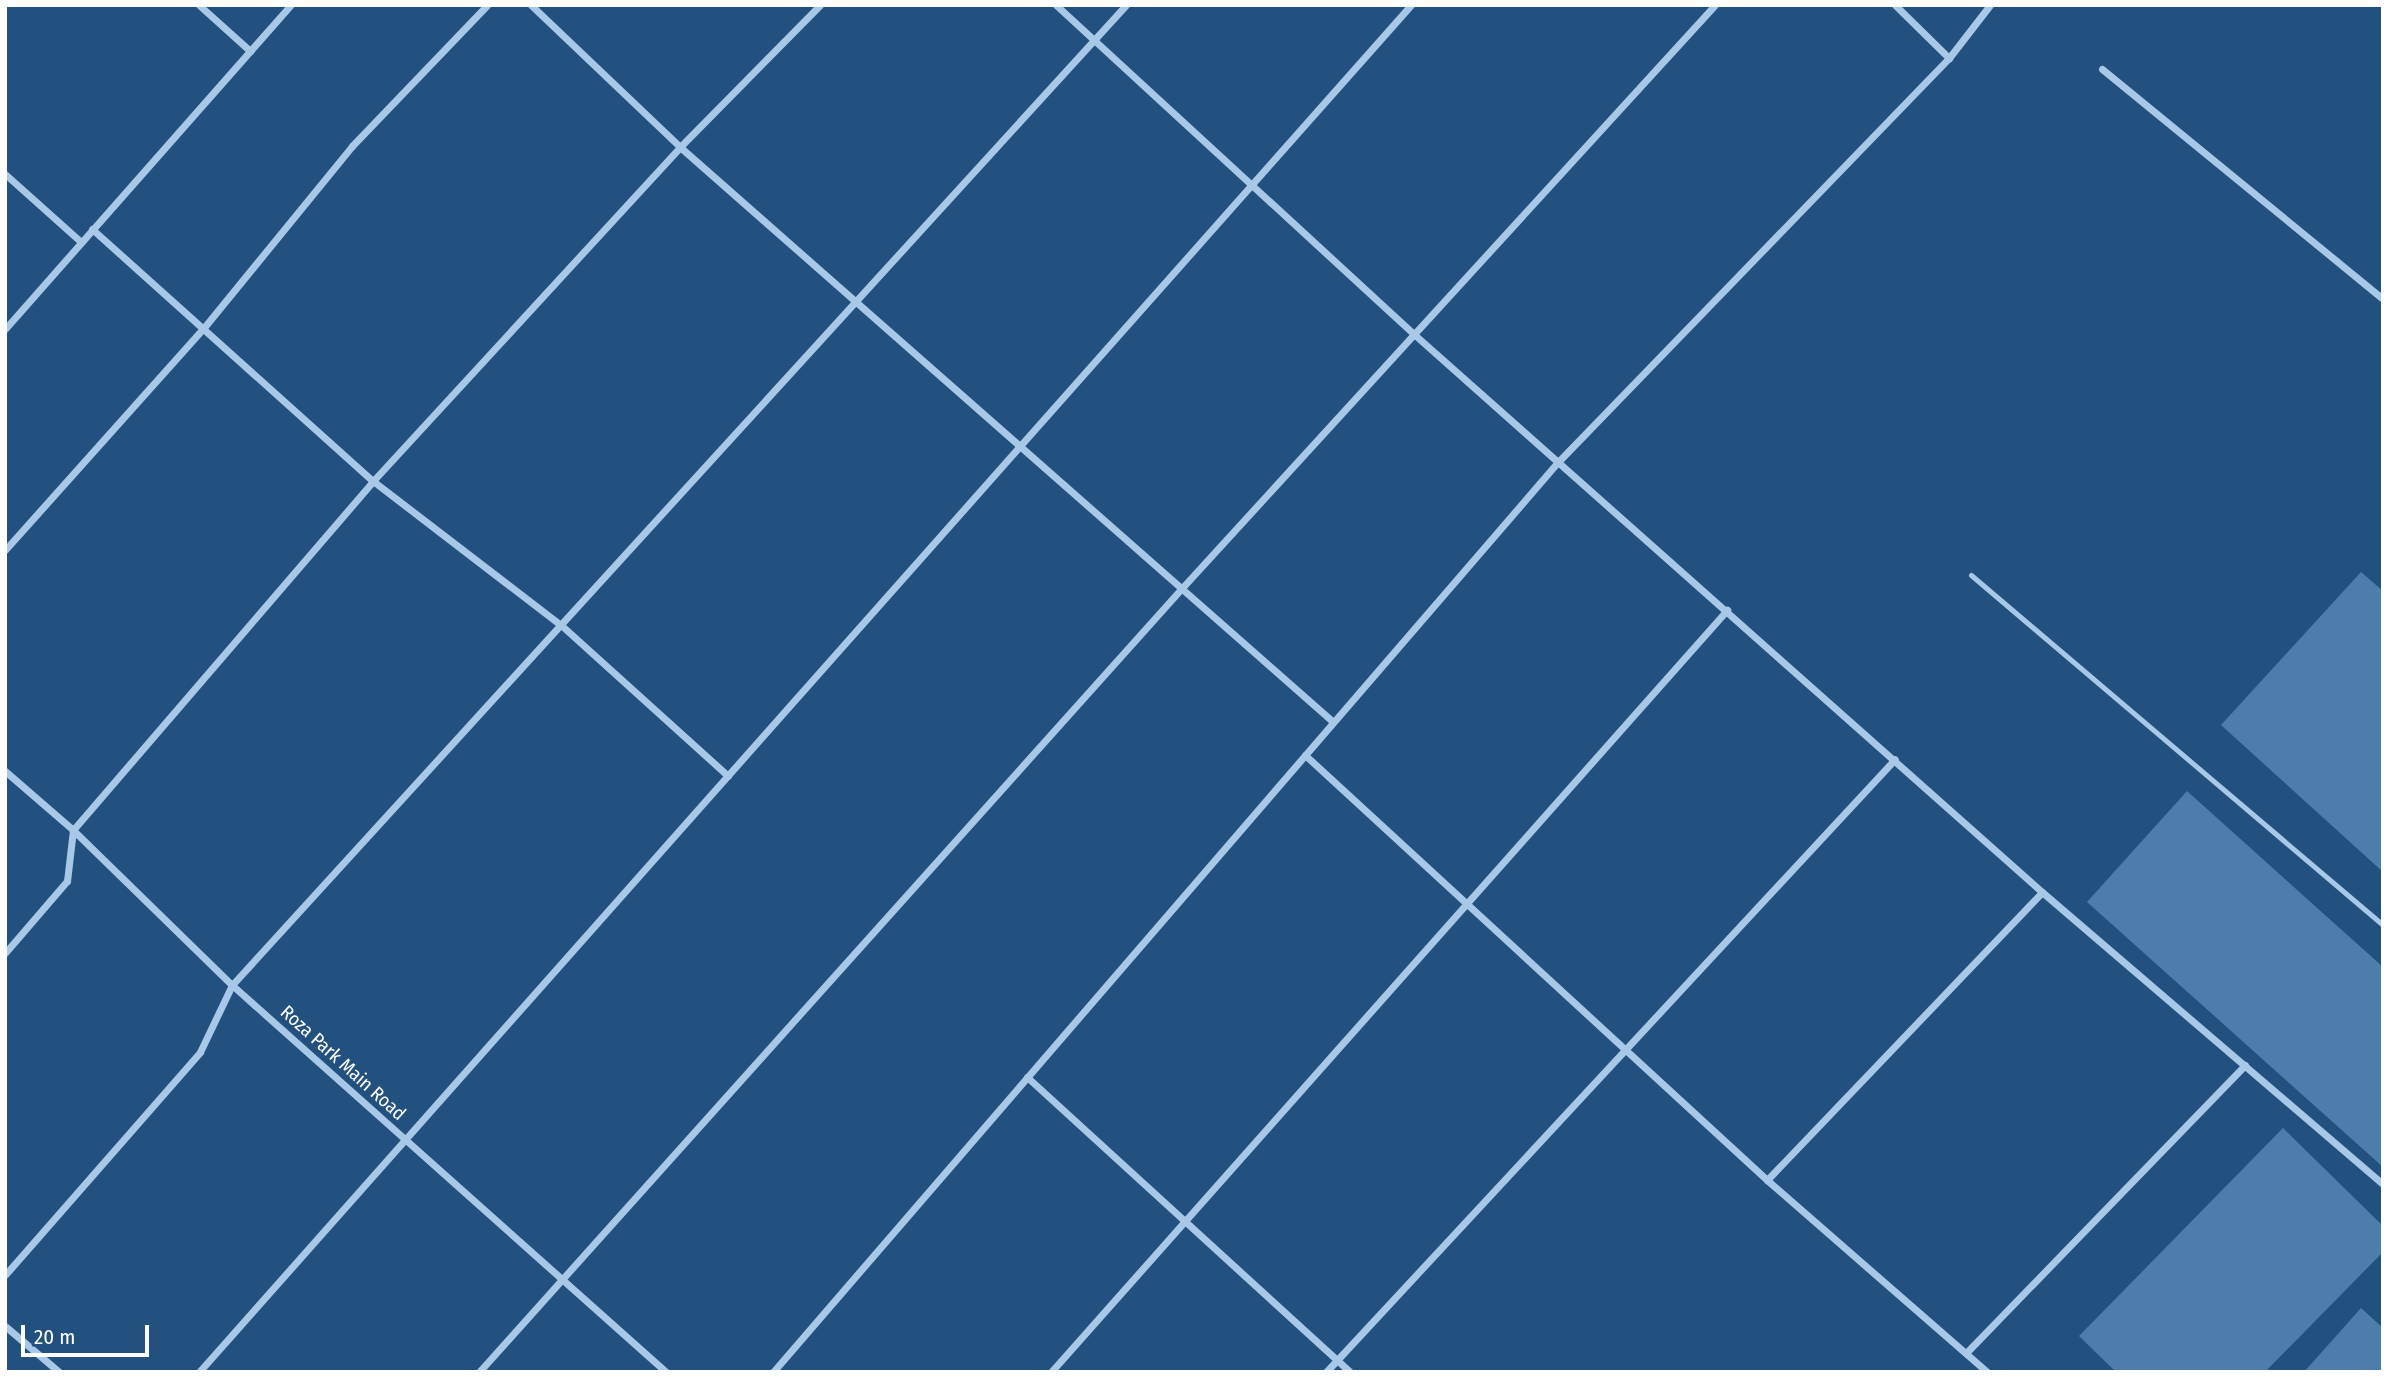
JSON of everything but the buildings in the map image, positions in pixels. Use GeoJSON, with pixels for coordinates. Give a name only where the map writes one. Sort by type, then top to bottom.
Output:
{"type":"FeatureCollection","features":[{"type":"Feature","properties":{"kind":"street"},"geometry":{"type":"LineString","coordinates":[[199,5],[250,51]]}},
{"type":"Feature","properties":{"kind":"street"},"geometry":{"type":"LineString","coordinates":[[5,329],[291,5]]}},
{"type":"Feature","properties":{"kind":"street"},"geometry":{"type":"LineString","coordinates":[[5,550],[202,330],[352,146],[487,5]]}},
{"type":"Feature","properties":{"kind":"street"},"geometry":{"type":"LineString","coordinates":[[531,5],[680,147],[1332,720]]}},
{"type":"Feature","properties":{"kind":"street"},"geometry":{"type":"LineString","coordinates":[[5,953],[67,881],[73,830],[373,481],[680,147],[820,5]]}},
{"type":"Feature","properties":{"kind":"street"},"geometry":{"type":"LineString","coordinates":[[1056,5],[1416,335],[2042,892],[2383,1184]]}},
{"type":"Feature","properties":{"kind":"street"},"geometry":{"type":"LineString","coordinates":[[5,1275],[200,1052],[232,985],[854,299],[1126,5]]}},
{"type":"Feature","properties":{"kind":"street"},"geometry":{"type":"LineString","coordinates":[[199,1372],[728,776],[1018,444],[1411,5]]}},
{"type":"Feature","properties":{"kind":"street"},"geometry":{"type":"LineString","coordinates":[[479,1372],[1182,588],[1715,5]]}},
{"type":"Feature","properties":{"kind":"street"},"geometry":{"type":"LineString","coordinates":[[1895,5],[1949,58]]}},
{"type":"Feature","properties":{"kind":"street"},"geometry":{"type":"LineString","coordinates":[[773,1372],[1305,755],[1332,720],[1559,462],[1949,58],[1990,5]]}},
{"type":"Feature","properties":{"kind":"street"},"geometry":{"type":"LineString","coordinates":[[2102,69],[2383,299]]}},
{"type":"Feature","properties":{"kind":"street"},"geometry":{"type":"LineString","coordinates":[[5,174],[81,242]]}},
{"type":"Feature","properties":{"kind":"street"},"geometry":{"type":"LineString","coordinates":[[92,229],[373,481],[561,625],[728,776]]}},
{"type":"Feature","properties":{"kind":"street"},"geometry":{"type":"LineString","coordinates":[[1051,1372],[1727,610]]}},
{"type":"Feature","properties":{"kind":"street"},"geometry":{"type":"LineString","coordinates":[[1305,755],[1628,1048],[1767,1180],[1987,1372]]}},
{"type":"Feature","properties":{"kind":"street"},"geometry":{"type":"LineString","coordinates":[[1326,1372],[1895,759]]}},
{"type":"Feature","properties":{"kind":"street","name":"Roza Park Main Road"},"geometry":{"type":"LineString","coordinates":[[5,771],[73,830],[232,985],[666,1372]]}},
{"type":"Feature","properties":{"kind":"street"},"geometry":{"type":"LineString","coordinates":[[1767,1180],[2042,892]]}},
{"type":"Feature","properties":{"kind":"street"},"geometry":{"type":"LineString","coordinates":[[1966,1353],[2245,1065]]}},
{"type":"Feature","properties":{"kind":"street"},"geometry":{"type":"LineString","coordinates":[[1027,1077],[1350,1372]]}},
{"type":"Feature","properties":{"kind":"street"},"geometry":{"type":"LineString","coordinates":[[5,1326],[59,1372]]}},
{"type":"Feature","properties":{"kind":"lane"},"geometry":{"type":"LineString","coordinates":[[1971,575],[2383,925]]}}]}
